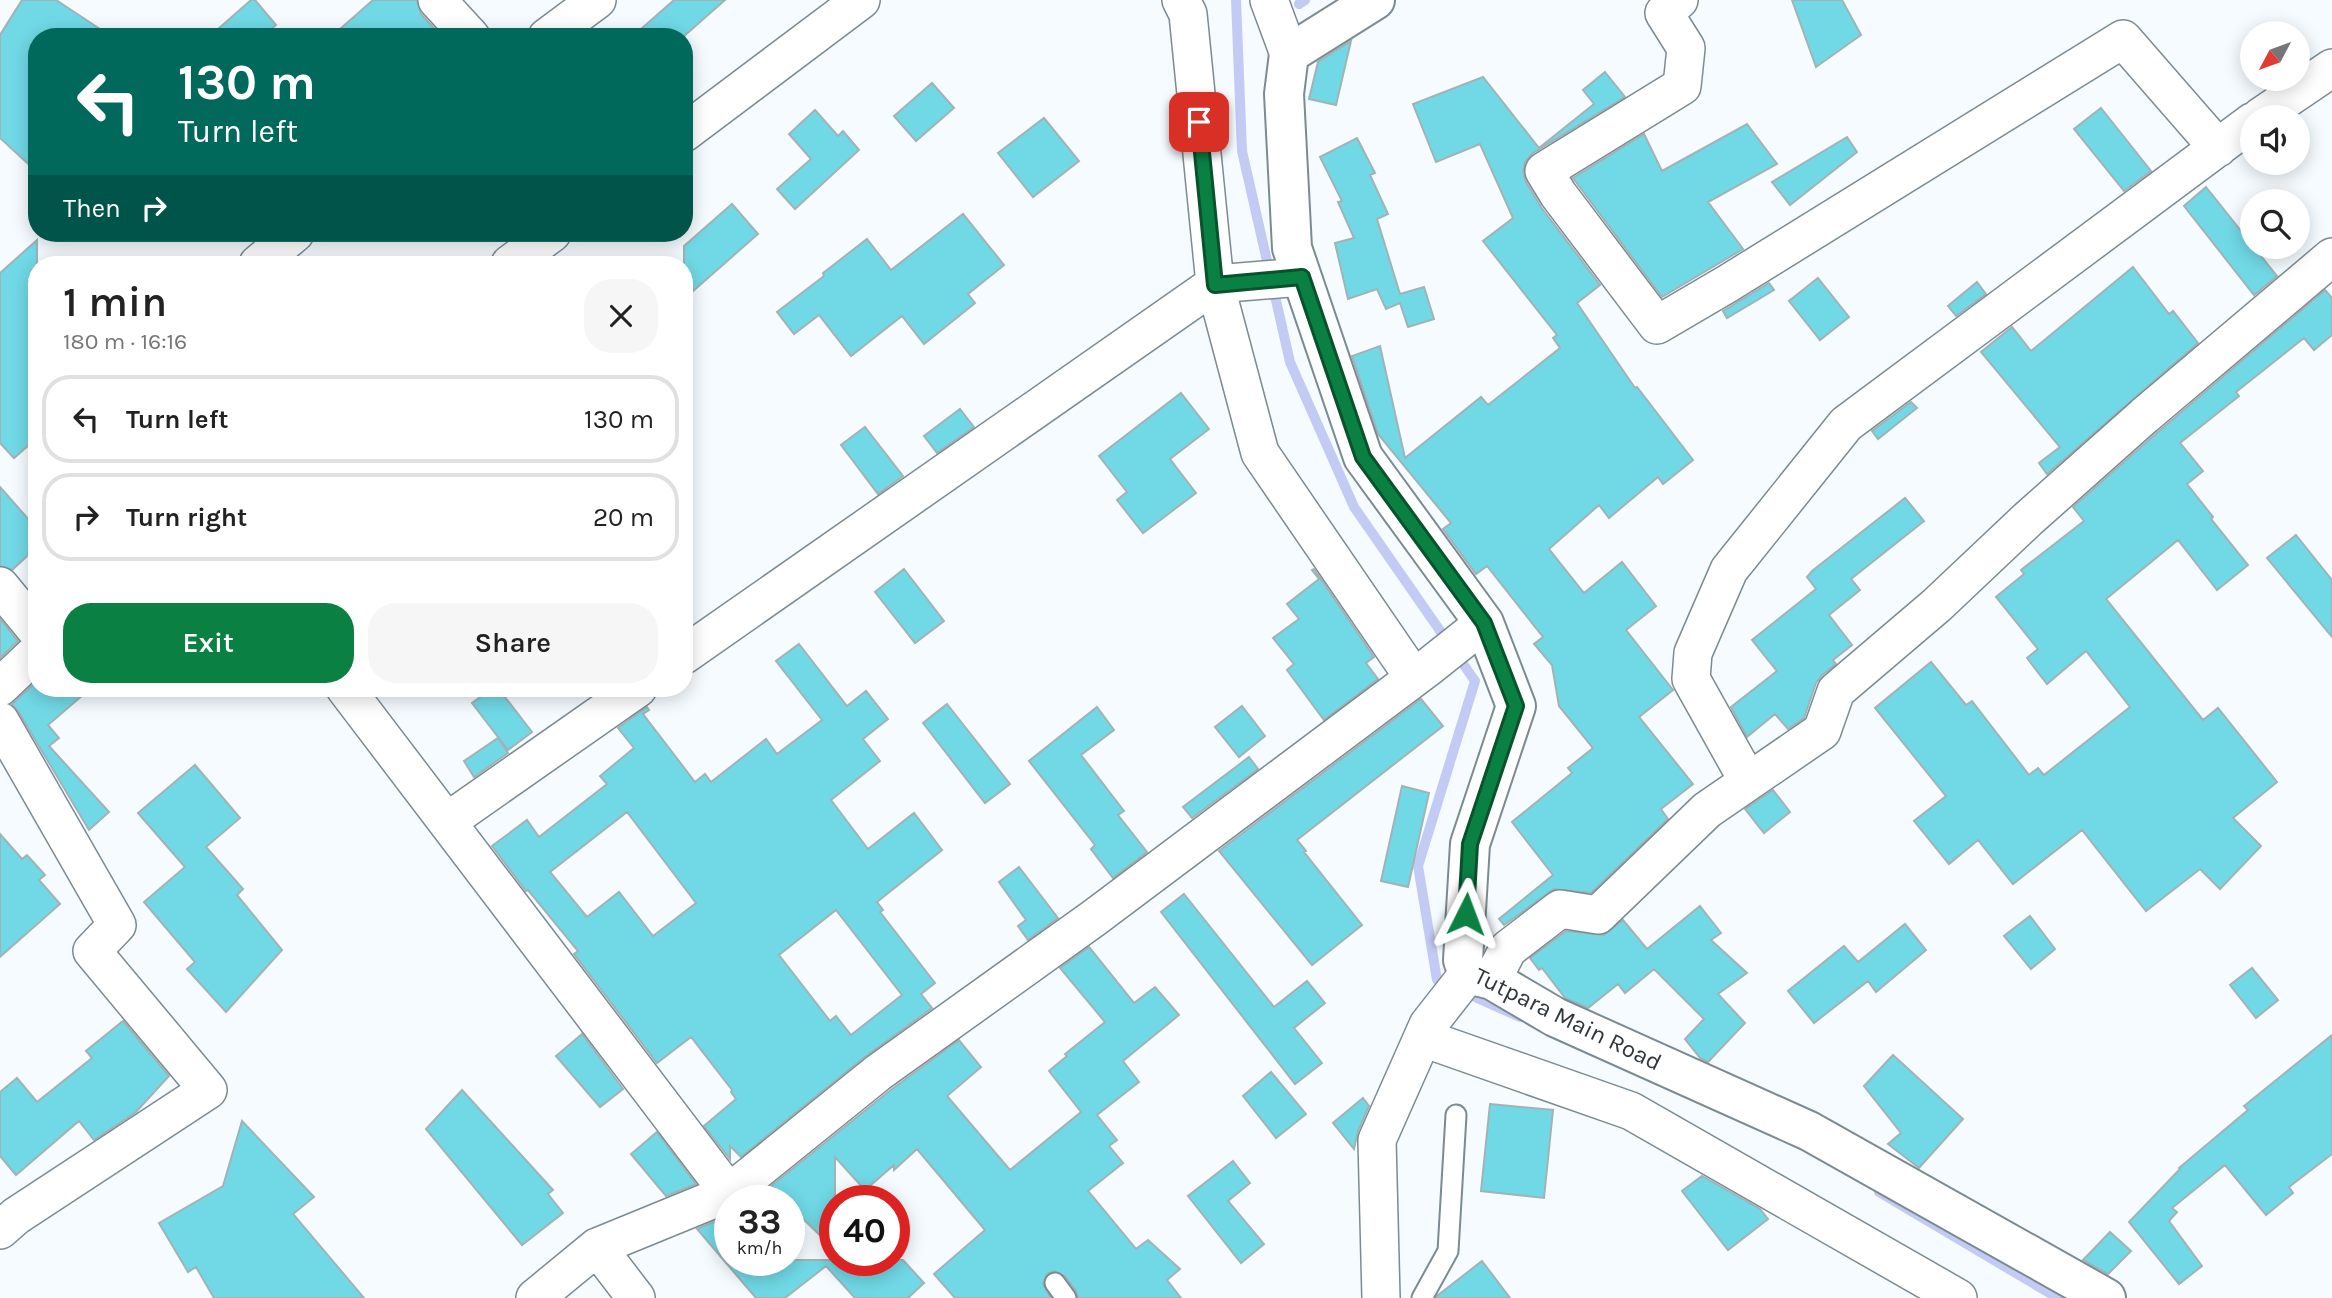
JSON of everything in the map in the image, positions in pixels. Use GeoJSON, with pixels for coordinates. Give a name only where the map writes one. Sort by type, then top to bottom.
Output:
{"type":"FeatureCollection","features":[{"type":"Feature","properties":{"kind":"street"},"geometry":{"type":"LineString","coordinates":[[437,0],[463,28]]}},
{"type":"Feature","properties":{"kind":"street"},"geometry":{"type":"LineString","coordinates":[[559,28],[597,0]]}},
{"type":"Feature","properties":{"kind":"street"},"geometry":{"type":"LineString","coordinates":[[693,126],[861,0]]}},
{"type":"Feature","properties":{"kind":"street"},"geometry":{"type":"LineString","coordinates":[[1181,0],[1188,14],[1215,285],[1261,453],[1420,674]]}},
{"type":"Feature","properties":{"kind":"street"},"geometry":{"type":"LineString","coordinates":[[1269,0],[1289,54],[1375,0]]}},
{"type":"Feature","properties":{"kind":"street"},"geometry":{"type":"LineString","coordinates":[[1679,0],[1664,13],[1686,48],[1682,86],[1544,171],[1558,194],[1657,326],[2123,39],[2218,148]]}},
{"type":"Feature","properties":{"kind":"street","name":"Tutpara Main Road"},"geometry":{"type":"LineString","coordinates":[[1289,54],[1284,94],[1292,248],[1282,279],[1363,457],[1476,629],[1516,706],[1470,844],[1463,960],[1480,977],[1555,1017],[1809,1131],[2106,1298]]}},
{"type":"Feature","properties":{"kind":"street"},"geometry":{"type":"LineString","coordinates":[[2278,105],[2332,68]]}},
{"type":"Feature","properties":{"kind":"street"},"geometry":{"type":"LineString","coordinates":[[1748,781],[1692,679],[1693,653],[1729,570],[1846,424],[2240,131]]}},
{"type":"Feature","properties":{"kind":"street"},"geometry":{"type":"LineString","coordinates":[[268,256],[284,242]]}},
{"type":"Feature","properties":{"kind":"street"},"geometry":{"type":"LineString","coordinates":[[521,256],[540,242]]}},
{"type":"Feature","properties":{"kind":"street"},"geometry":{"type":"LineString","coordinates":[[1381,1298],[1377,1140],[1425,1031],[1508,948],[1560,909],[1598,915],[1707,810],[1822,731],[1836,691],[1937,605],[2028,519],[2144,416],[2332,257]]}},
{"type":"Feature","properties":{"kind":"street"},"geometry":{"type":"LineString","coordinates":[[693,650],[1215,285],[1282,279]]}},
{"type":"Feature","properties":{"kind":"street"},"geometry":{"type":"LineString","coordinates":[[0,586],[28,620]]}},
{"type":"Feature","properties":{"kind":"street"},"geometry":{"type":"LineString","coordinates":[[739,1185],[879,1072],[1094,918],[1420,674],[1476,629]]}},
{"type":"Feature","properties":{"kind":"street"},"geometry":{"type":"LineString","coordinates":[[0,687],[28,661]]}},
{"type":"Feature","properties":{"kind":"street"},"geometry":{"type":"LineString","coordinates":[[352,697],[723,1185]]}},
{"type":"Feature","properties":{"kind":"street"},"geometry":{"type":"LineString","coordinates":[[448,821],[625,697]]}},
{"type":"Feature","properties":{"kind":"street"},"geometry":{"type":"LineString","coordinates":[[0,1230],[16,1216],[208,1090],[92,951],[117,925],[5,741]]}},
{"type":"Feature","properties":{"kind":"street"},"geometry":{"type":"LineString","coordinates":[[1425,1031],[1631,1111],[1958,1298]]}},
{"type":"Feature","properties":{"kind":"street"},"geometry":{"type":"LineString","coordinates":[[535,1298],[597,1247],[714,1199]]}},
{"type":"Feature","properties":{"kind":"street"},"geometry":{"type":"LineString","coordinates":[[597,1247],[636,1298]]}},
{"type":"Feature","properties":{"kind":"lane"},"geometry":{"type":"LineString","coordinates":[[1422,1298],[1448,1251],[1456,1115]]}},
{"type":"Feature","properties":{"kind":"building"},"geometry":{"type":"Polygon","coordinates":[[[22,0],[56,0],[98,28],[28,28],[28,164],[0,138],[0,35],[22,0]]]}},
{"type":"Feature","properties":{"kind":"building"},"geometry":{"type":"Polygon","coordinates":[[[251,0],[255,0],[276,25],[272,28],[219,28],[251,0]]]}},
{"type":"Feature","properties":{"kind":"building"},"geometry":{"type":"Polygon","coordinates":[[[373,0],[417,0],[421,14],[434,28],[341,28],[373,0]]]}},
{"type":"Feature","properties":{"kind":"building"},"geometry":{"type":"Polygon","coordinates":[[[674,0],[725,0],[693,28],[642,28],[674,0]]]}},
{"type":"Feature","properties":{"kind":"building"},"geometry":{"type":"Polygon","coordinates":[[[1792,0],[1842,0],[1861,35],[1816,67],[1792,0]]]}},
{"type":"Feature","properties":{"kind":"building"},"geometry":{"type":"Polygon","coordinates":[[[1351,41],[1336,105],[1309,99],[1318,62],[1351,41]]]}},
{"type":"Feature","properties":{"kind":"building"},"geometry":{"type":"Polygon","coordinates":[[[1605,72],[1625,97],[1533,153],[1525,162],[1523,172],[1541,207],[1600,285],[1577,303],[1635,388],[1637,387],[1693,460],[1663,484],[1658,477],[1609,518],[1599,505],[1549,549],[1584,593],[1622,562],[1656,606],[1626,630],[1673,690],[1639,717],[1693,784],[1661,809],[1668,819],[1591,893],[1554,889],[1504,925],[1499,919],[1553,875],[1512,822],[1572,773],[1568,768],[1593,748],[1559,706],[1552,665],[1534,644],[1543,637],[1487,566],[1476,574],[1443,529],[1451,523],[1378,434],[1352,356],[1380,346],[1405,458],[1481,397],[1488,405],[1560,348],[1553,338],[1557,335],[1483,241],[1513,218],[1480,144],[1436,162],[1413,104],[1483,77],[1539,148],[1594,104],[1583,90],[1605,72]]]}},
{"type":"Feature","properties":{"kind":"building"},"geometry":{"type":"Polygon","coordinates":[[[932,83],[954,108],[916,141],[894,116],[932,83]]]}},
{"type":"Feature","properties":{"kind":"building"},"geometry":{"type":"Polygon","coordinates":[[[2101,108],[2151,171],[2124,191],[2074,129],[2101,108]]]}},
{"type":"Feature","properties":{"kind":"building"},"geometry":{"type":"Polygon","coordinates":[[[815,110],[838,136],[843,131],[859,150],[795,209],[777,189],[811,159],[789,134],[815,110]]]}},
{"type":"Feature","properties":{"kind":"building"},"geometry":{"type":"Polygon","coordinates":[[[1044,118],[1079,161],[1033,197],[998,153],[1044,118]]]}},
{"type":"Feature","properties":{"kind":"building"},"geometry":{"type":"Polygon","coordinates":[[[1747,124],[1777,164],[1708,202],[1743,249],[1662,297],[1573,178],[1644,134],[1662,171],[1747,124]]]}},
{"type":"Feature","properties":{"kind":"building"},"geometry":{"type":"Polygon","coordinates":[[[1847,137],[1857,152],[1790,205],[1772,182],[1847,137]]]}},
{"type":"Feature","properties":{"kind":"building"},"geometry":{"type":"Polygon","coordinates":[[[1357,138],[1375,173],[1370,175],[1388,214],[1377,219],[1400,294],[1424,287],[1434,319],[1408,327],[1400,303],[1386,309],[1377,289],[1348,299],[1335,243],[1354,238],[1338,202],[1342,201],[1320,157],[1357,138]]]}},
{"type":"Feature","properties":{"kind":"building"},"geometry":{"type":"Polygon","coordinates":[[[2206,187],[2240,230],[2240,259],[2263,259],[2277,276],[2254,295],[2184,206],[2206,187]]]}},
{"type":"Feature","properties":{"kind":"building"},"geometry":{"type":"Polygon","coordinates":[[[732,204],[758,234],[693,291],[693,256],[684,256],[684,246],[693,242],[693,238],[732,204]]]}},
{"type":"Feature","properties":{"kind":"building"},"geometry":{"type":"Polygon","coordinates":[[[963,214],[1004,265],[968,294],[975,303],[924,344],[902,316],[851,356],[819,315],[794,334],[777,312],[867,239],[891,270],[963,214]]]}},
{"type":"Feature","properties":{"kind":"building"},"geometry":{"type":"Polygon","coordinates":[[[37,242],[37,256],[28,256],[28,446],[14,458],[0,443],[0,273],[37,242]]]}},
{"type":"Feature","properties":{"kind":"building"},"geometry":{"type":"Polygon","coordinates":[[[2133,267],[2169,314],[2173,311],[2198,343],[2047,474],[2039,463],[2060,447],[1981,352],[2012,327],[2031,351],[2133,267]]]}},
{"type":"Feature","properties":{"kind":"building"},"geometry":{"type":"Polygon","coordinates":[[[1818,278],[1849,317],[1820,340],[1789,301],[1818,278]]]}},
{"type":"Feature","properties":{"kind":"building"},"geometry":{"type":"Polygon","coordinates":[[[1977,282],[1986,294],[1956,316],[1948,306],[1977,282]]]}},
{"type":"Feature","properties":{"kind":"building"},"geometry":{"type":"Polygon","coordinates":[[[1769,283],[1774,290],[1727,318],[1723,311],[1769,283]]]}},
{"type":"Feature","properties":{"kind":"building"},"geometry":{"type":"Polygon","coordinates":[[[2325,290],[2332,298],[2332,335],[2314,350],[2304,338],[2236,392],[2239,396],[2180,443],[2203,471],[2187,484],[2248,565],[2217,590],[2178,540],[2106,599],[2203,720],[2218,708],[2277,782],[2233,818],[2261,846],[2220,889],[2200,869],[2146,911],[2082,830],[2013,884],[1978,840],[1949,864],[1914,821],[1946,796],[1875,708],[1931,662],[1966,705],[1972,701],[2029,775],[2038,768],[2044,775],[2130,707],[2086,651],[2047,684],[2027,658],[2038,649],[1996,597],[2024,574],[2021,570],[2084,521],[2073,507],[2325,290]]]}},
{"type":"Feature","properties":{"kind":"building"},"geometry":{"type":"Polygon","coordinates":[[[1181,393],[1209,429],[1170,459],[1196,493],[1143,533],[1117,500],[1127,492],[1099,456],[1181,393]]]}},
{"type":"Feature","properties":{"kind":"building"},"geometry":{"type":"Polygon","coordinates":[[[1911,402],[1917,408],[1878,439],[1872,431],[1911,402]]]}},
{"type":"Feature","properties":{"kind":"building"},"geometry":{"type":"Polygon","coordinates":[[[960,409],[974,427],[937,453],[924,436],[960,409]]]}},
{"type":"Feature","properties":{"kind":"building"},"geometry":{"type":"Polygon","coordinates":[[[865,427],[903,476],[878,494],[841,445],[865,427]]]}},
{"type":"Feature","properties":{"kind":"building"},"geometry":{"type":"Polygon","coordinates":[[[0,487],[28,519],[28,555],[12,570],[0,566],[0,487]]]}},
{"type":"Feature","properties":{"kind":"building"},"geometry":{"type":"Polygon","coordinates":[[[1905,498],[1924,521],[1851,579],[1860,590],[1829,615],[1852,645],[1833,660],[1836,664],[1816,683],[1804,718],[1788,729],[1775,714],[1747,737],[1731,707],[1777,671],[1752,640],[1816,589],[1807,577],[1812,571],[1905,498]]]}},
{"type":"Feature","properties":{"kind":"building"},"geometry":{"type":"Polygon","coordinates":[[[2296,535],[2332,580],[2332,637],[2267,558],[2296,535]]]}},
{"type":"Feature","properties":{"kind":"building"},"geometry":{"type":"Polygon","coordinates":[[[904,569],[944,621],[915,643],[875,592],[904,569]]]}},
{"type":"Feature","properties":{"kind":"building"},"geometry":{"type":"Polygon","coordinates":[[[1314,569],[1374,657],[1366,663],[1378,679],[1324,720],[1287,670],[1294,664],[1273,638],[1299,619],[1287,604],[1319,579],[1312,570],[1314,569]]]}},
{"type":"Feature","properties":{"kind":"building"},"geometry":{"type":"Polygon","coordinates":[[[0,619],[18,641],[0,658],[0,619]]]}},
{"type":"Feature","properties":{"kind":"building"},"geometry":{"type":"Polygon","coordinates":[[[799,644],[847,706],[866,691],[888,719],[863,739],[880,761],[831,800],[868,849],[914,813],[942,850],[877,902],[883,910],[880,912],[935,983],[921,994],[932,1008],[866,1056],[741,1157],[730,1146],[730,1159],[704,1126],[736,1099],[732,1090],[691,1037],[657,1063],[574,954],[578,951],[528,890],[526,891],[492,846],[527,820],[539,837],[607,784],[600,776],[634,748],[618,728],[647,707],[649,710],[643,714],[695,782],[705,774],[711,782],[766,739],[777,754],[822,720],[776,661],[799,644]],[[627,812],[550,872],[587,917],[619,892],[653,936],[696,903],[627,812]],[[836,910],[779,955],[830,1021],[836,1016],[851,1035],[902,995],[836,910]]]}},
{"type":"Feature","properties":{"kind":"building"},"geometry":{"type":"Polygon","coordinates":[[[28,689],[28,697],[81,697],[48,725],[59,738],[49,746],[109,812],[89,830],[18,711],[12,704],[28,689]]]}},
{"type":"Feature","properties":{"kind":"building"},"geometry":{"type":"Polygon","coordinates":[[[480,697],[505,697],[532,732],[508,750],[472,703],[480,697]]]}},
{"type":"Feature","properties":{"kind":"building"},"geometry":{"type":"Polygon","coordinates":[[[1421,699],[1443,726],[1297,840],[1362,925],[1312,965],[1219,851],[1421,699]]]}},
{"type":"Feature","properties":{"kind":"building"},"geometry":{"type":"Polygon","coordinates":[[[947,704],[1010,784],[985,803],[923,723],[947,704]]]}},
{"type":"Feature","properties":{"kind":"building"},"geometry":{"type":"Polygon","coordinates":[[[1242,706],[1265,736],[1239,757],[1215,727],[1242,706]]]}},
{"type":"Feature","properties":{"kind":"building"},"geometry":{"type":"Polygon","coordinates":[[[1097,707],[1114,730],[1081,755],[1124,811],[1118,815],[1147,852],[1113,878],[1091,849],[1095,845],[1029,761],[1097,707]]]}},
{"type":"Feature","properties":{"kind":"building"},"geometry":{"type":"Polygon","coordinates":[[[498,738],[508,753],[474,777],[464,761],[498,738]]]}},
{"type":"Feature","properties":{"kind":"building"},"geometry":{"type":"Polygon","coordinates":[[[1249,757],[1258,769],[1192,818],[1183,807],[1249,757]]]}},
{"type":"Feature","properties":{"kind":"building"},"geometry":{"type":"Polygon","coordinates":[[[195,765],[240,818],[206,847],[243,889],[237,895],[282,950],[226,1012],[187,969],[195,962],[144,902],[185,867],[138,813],[195,765]]]}},
{"type":"Feature","properties":{"kind":"building"},"geometry":{"type":"Polygon","coordinates":[[[1402,786],[1429,793],[1408,887],[1381,881],[1402,786]]]}},
{"type":"Feature","properties":{"kind":"building"},"geometry":{"type":"Polygon","coordinates":[[[1773,790],[1790,812],[1764,833],[1745,809],[1773,790]]]}},
{"type":"Feature","properties":{"kind":"building"},"geometry":{"type":"Polygon","coordinates":[[[0,834],[22,859],[27,855],[45,875],[39,880],[60,904],[0,957],[0,834]]]}},
{"type":"Feature","properties":{"kind":"building"},"geometry":{"type":"Polygon","coordinates":[[[1019,867],[1058,918],[1028,940],[1018,926],[1026,920],[999,882],[1019,867]]]}},
{"type":"Feature","properties":{"kind":"building"},"geometry":{"type":"Polygon","coordinates":[[[1184,894],[1274,1007],[1307,981],[1325,1003],[1294,1028],[1322,1063],[1295,1084],[1161,912],[1184,894]]]}},
{"type":"Feature","properties":{"kind":"building"},"geometry":{"type":"Polygon","coordinates":[[[1700,906],[1721,933],[1711,940],[1747,973],[1718,994],[1745,1023],[1708,1062],[1700,1058],[1685,1039],[1704,1019],[1654,969],[1625,993],[1618,984],[1588,1008],[1565,998],[1542,968],[1539,970],[1530,958],[1566,931],[1604,935],[1623,920],[1647,949],[1700,906]]]}},
{"type":"Feature","properties":{"kind":"building"},"geometry":{"type":"Polygon","coordinates":[[[2030,916],[2055,949],[2031,969],[2004,936],[2030,916]]]}},
{"type":"Feature","properties":{"kind":"building"},"geometry":{"type":"Polygon","coordinates":[[[1905,924],[1926,950],[1876,992],[1868,981],[1814,1023],[1788,991],[1844,946],[1858,962],[1905,924]]]}},
{"type":"Feature","properties":{"kind":"building"},"geometry":{"type":"Polygon","coordinates":[[[1089,947],[1134,1003],[1155,987],[1179,1015],[1123,1061],[1139,1082],[1097,1115],[1117,1140],[1109,1146],[1123,1163],[1088,1191],[1136,1249],[1148,1240],[1180,1269],[1167,1280],[1181,1298],[1078,1298],[1065,1276],[1054,1271],[1047,1274],[1043,1284],[1051,1298],[955,1298],[934,1274],[985,1230],[917,1149],[894,1170],[894,1165],[871,1185],[860,1185],[835,1157],[835,1185],[819,1185],[819,1234],[805,1221],[805,1185],[772,1185],[892,1089],[959,1040],[981,1067],[947,1096],[1010,1170],[1081,1112],[1049,1071],[1067,1056],[1065,1054],[1105,1022],[1060,968],[1089,947]]]}},
{"type":"Feature","properties":{"kind":"building"},"geometry":{"type":"Polygon","coordinates":[[[2252,968],[2278,1000],[2256,1018],[2230,985],[2252,968]]]}},
{"type":"Feature","properties":{"kind":"building"},"geometry":{"type":"Polygon","coordinates":[[[123,1021],[169,1076],[136,1112],[94,1140],[79,1121],[16,1175],[0,1156],[0,1092],[17,1078],[37,1102],[92,1058],[86,1051],[123,1021]]]}},
{"type":"Feature","properties":{"kind":"building"},"geometry":{"type":"Polygon","coordinates":[[[582,1034],[623,1089],[600,1107],[556,1056],[582,1034]]]}},
{"type":"Feature","properties":{"kind":"building"},"geometry":{"type":"Polygon","coordinates":[[[2332,1035],[2332,1154],[2289,1187],[2293,1193],[2266,1215],[2225,1165],[2172,1208],[2177,1212],[2169,1221],[2202,1266],[2179,1284],[2129,1222],[2179,1168],[2248,1110],[2244,1106],[2332,1035]]]}},
{"type":"Feature","properties":{"kind":"building"},"geometry":{"type":"Polygon","coordinates":[[[1893,1055],[1963,1119],[1919,1168],[1888,1144],[1901,1133],[1864,1086],[1893,1055]]]}},
{"type":"Feature","properties":{"kind":"building"},"geometry":{"type":"Polygon","coordinates":[[[1271,1072],[1306,1114],[1276,1138],[1243,1096],[1271,1072]]]}},
{"type":"Feature","properties":{"kind":"building"},"geometry":{"type":"Polygon","coordinates":[[[462,1090],[553,1190],[548,1194],[563,1213],[522,1245],[426,1129],[462,1090]]]}},
{"type":"Feature","properties":{"kind":"building"},"geometry":{"type":"Polygon","coordinates":[[[1363,1098],[1369,1106],[1358,1131],[1354,1149],[1333,1123],[1363,1098]]]}},
{"type":"Feature","properties":{"kind":"building"},"geometry":{"type":"Polygon","coordinates":[[[1490,1104],[1553,1110],[1544,1198],[1481,1191],[1490,1104]]]}},
{"type":"Feature","properties":{"kind":"building"},"geometry":{"type":"Polygon","coordinates":[[[242,1121],[314,1197],[293,1214],[364,1298],[214,1298],[196,1267],[188,1272],[159,1223],[223,1186],[242,1121]]]}},
{"type":"Feature","properties":{"kind":"building"},"geometry":{"type":"Polygon","coordinates":[[[657,1132],[696,1184],[666,1196],[631,1154],[657,1132]]]}},
{"type":"Feature","properties":{"kind":"building"},"geometry":{"type":"Polygon","coordinates":[[[1233,1161],[1250,1183],[1228,1201],[1264,1244],[1241,1263],[1188,1196],[1233,1161]]]}},
{"type":"Feature","properties":{"kind":"building"},"geometry":{"type":"Polygon","coordinates":[[[1702,1176],[1760,1209],[1768,1219],[1728,1250],[1682,1191],[1702,1176]]]}},
{"type":"Feature","properties":{"kind":"building"},"geometry":{"type":"Polygon","coordinates":[[[714,1222],[714,1249],[697,1229],[714,1222]]]}},
{"type":"Feature","properties":{"kind":"building"},"geometry":{"type":"Polygon","coordinates":[[[2110,1232],[2131,1251],[2108,1274],[2083,1260],[2110,1232]]]}},
{"type":"Feature","properties":{"kind":"building"},"geometry":{"type":"Polygon","coordinates":[[[805,1260],[819,1260],[819,1271],[785,1298],[756,1298],[737,1276],[805,1276],[805,1260]]]}},
{"type":"Feature","properties":{"kind":"building"},"geometry":{"type":"Polygon","coordinates":[[[1482,1261],[1510,1298],[1436,1298],[1437,1296],[1482,1261]]]}},
{"type":"Feature","properties":{"kind":"building"},"geometry":{"type":"Polygon","coordinates":[[[910,1268],[924,1283],[908,1298],[855,1298],[835,1276],[910,1276],[910,1268]]]}},
{"type":"Feature","properties":{"kind":"waterway"},"geometry":{"type":"LineString","coordinates":[[1236,0],[1242,151],[1290,362],[1354,507],[1475,681],[1418,866],[1437,980],[1520,1017]]}},
{"type":"Feature","properties":{"kind":"waterway"},"geometry":{"type":"LineString","coordinates":[[1299,4],[1305,0]]}},
{"type":"Feature","properties":{"kind":"waterway"},"geometry":{"type":"LineString","coordinates":[[1879,1192],[2058,1298]]}},
{"type":"Feature","properties":{"kind":"route"},"geometry":{"type":"LineString","coordinates":[[1199,122],[1215,285],[1302,277],[1363,457],[1484,623],[1516,706],[1470,844],[1466,914]]}}]}
